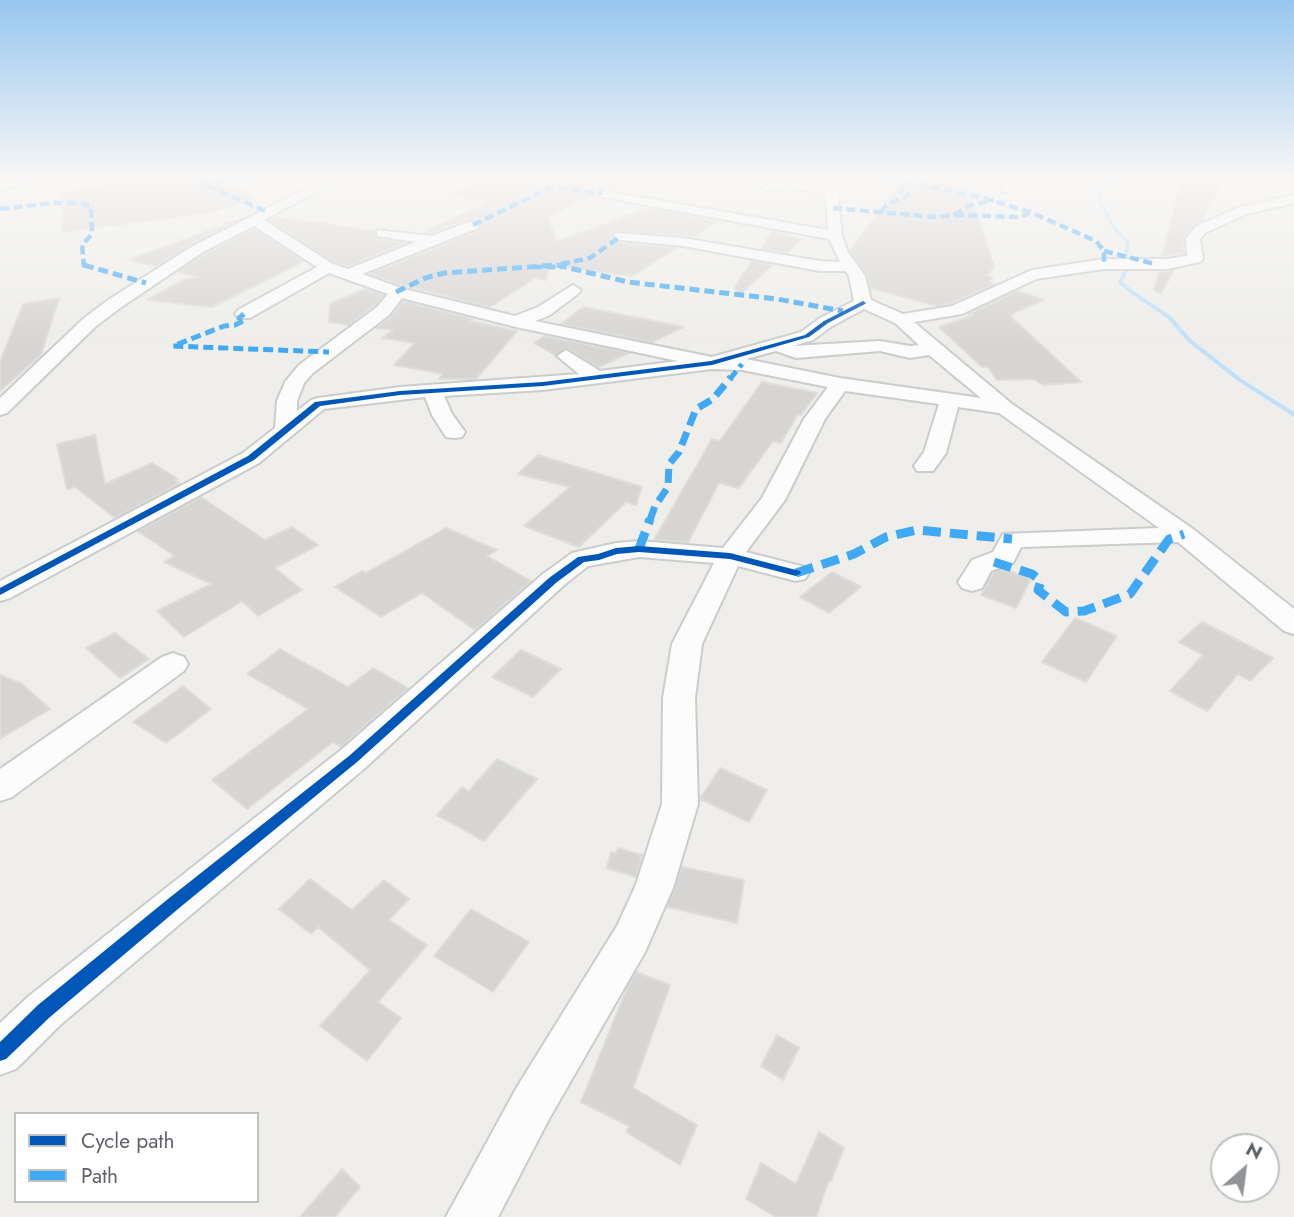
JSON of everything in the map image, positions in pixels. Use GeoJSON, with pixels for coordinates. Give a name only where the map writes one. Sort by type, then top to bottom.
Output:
{"type":"FeatureCollection","features":[{"type":"Feature","properties":{"kind":"street"},"geometry":{"type":"LineString","coordinates":[[0,409],[89,323],[198,249],[225,235]]}},
{"type":"Feature","properties":{"kind":"street"},"geometry":{"type":"LineString","coordinates":[[277,235],[328,267],[398,292],[516,322],[712,363],[743,364],[840,384],[1006,408]]}},
{"type":"Feature","properties":{"kind":"street"},"geometry":{"type":"LineString","coordinates":[[394,235],[436,241]]}},
{"type":"Feature","properties":{"kind":"street"},"geometry":{"type":"LineString","coordinates":[[348,274],[450,235]]}},
{"type":"Feature","properties":{"kind":"street"},"geometry":{"type":"LineString","coordinates":[[828,235],[835,236],[857,276],[863,303]]}},
{"type":"Feature","properties":{"kind":"street"},"geometry":{"type":"LineString","coordinates":[[901,319],[956,310],[1032,275],[1104,264],[1167,264],[1195,259],[1193,239],[1196,235]]}},
{"type":"Feature","properties":{"kind":"street"},"geometry":{"type":"LineString","coordinates":[[621,236],[683,242],[820,266],[851,267]]}},
{"type":"Feature","properties":{"kind":"street"},"geometry":{"type":"LineString","coordinates":[[141,264],[166,270]]}},
{"type":"Feature","properties":{"kind":"street"},"geometry":{"type":"LineString","coordinates":[[244,314],[328,267]]}},
{"type":"Feature","properties":{"kind":"street"},"geometry":{"type":"LineString","coordinates":[[516,322],[544,311],[573,290]]}},
{"type":"Feature","properties":{"kind":"street"},"geometry":{"type":"LineString","coordinates":[[286,432],[287,401],[295,382],[306,369],[383,311],[398,292]]}},
{"type":"Feature","properties":{"kind":"street"},"geometry":{"type":"LineString","coordinates":[[0,592],[228,471],[286,432],[318,404],[432,391],[543,384],[712,363],[807,336],[825,322],[863,303],[901,319],[1006,408],[1184,534],[1294,624]]}},
{"type":"Feature","properties":{"kind":"street"},"geometry":{"type":"LineString","coordinates":[[607,325],[625,328],[625,338],[631,346]]}},
{"type":"Feature","properties":{"kind":"street"},"geometry":{"type":"LineString","coordinates":[[771,347],[796,352],[880,345],[910,352],[934,349]]}},
{"type":"Feature","properties":{"kind":"street"},"geometry":{"type":"LineString","coordinates":[[566,356],[596,377]]}},
{"type":"Feature","properties":{"kind":"street"},"geometry":{"type":"LineString","coordinates":[[471,1217],[533,1103],[631,939],[654,888],[680,804],[679,698],[687,644],[730,556],[773,500],[815,419],[840,384]]}},
{"type":"Feature","properties":{"kind":"street"},"geometry":{"type":"LineString","coordinates":[[432,391],[442,415],[454,432]]}},
{"type":"Feature","properties":{"kind":"street"},"geometry":{"type":"LineString","coordinates":[[925,466],[934,453],[950,400]]}},
{"type":"Feature","properties":{"kind":"street"},"geometry":{"type":"LineString","coordinates":[[972,582],[981,566],[1004,557],[1012,539],[1184,534]]}},
{"type":"Feature","properties":{"kind":"street"},"geometry":{"type":"LineString","coordinates":[[0,1053],[44,1012],[173,904],[353,760],[553,580],[581,559],[639,549],[730,556],[796,573]]}},
{"type":"Feature","properties":{"kind":"street"},"geometry":{"type":"LineString","coordinates":[[0,787],[173,664]]}},
{"type":"Feature","properties":{"kind":"building"},"geometry":{"type":"Polygon","coordinates":[[[197,235],[210,235],[156,266],[128,260],[197,235]]]}},
{"type":"Feature","properties":{"kind":"building"},"geometry":{"type":"Polygon","coordinates":[[[242,235],[263,235],[304,261],[212,307],[147,300],[185,279],[199,277],[178,272],[204,254],[242,235]]]}},
{"type":"Feature","properties":{"kind":"building"},"geometry":{"type":"Polygon","coordinates":[[[292,235],[375,235],[377,239],[406,243],[348,266],[334,262],[292,235]]]}},
{"type":"Feature","properties":{"kind":"building"},"geometry":{"type":"Polygon","coordinates":[[[467,235],[554,235],[557,241],[574,235],[613,235],[611,237],[621,243],[676,248],[632,276],[549,265],[546,280],[535,278],[490,307],[405,286],[369,274],[467,235]]]}},
{"type":"Feature","properties":{"kind":"building"},"geometry":{"type":"Polygon","coordinates":[[[770,235],[802,239],[786,253],[761,248],[770,235]]]}},
{"type":"Feature","properties":{"kind":"building"},"geometry":{"type":"Polygon","coordinates":[[[862,235],[984,235],[994,267],[987,276],[993,277],[989,282],[995,284],[951,303],[937,306],[871,288],[867,274],[850,251],[862,235]]]}},
{"type":"Feature","properties":{"kind":"building"},"geometry":{"type":"Polygon","coordinates":[[[1168,235],[1186,235],[1183,254],[1162,256],[1168,235]]]}},
{"type":"Feature","properties":{"kind":"building"},"geometry":{"type":"Polygon","coordinates":[[[752,261],[773,265],[740,294],[734,288],[752,261]]]}},
{"type":"Feature","properties":{"kind":"building"},"geometry":{"type":"Polygon","coordinates":[[[1174,270],[1161,293],[1154,290],[1159,272],[1174,270]]]}},
{"type":"Feature","properties":{"kind":"building"},"geometry":{"type":"Polygon","coordinates":[[[365,289],[384,295],[349,325],[329,322],[330,304],[365,289]]]}},
{"type":"Feature","properties":{"kind":"building"},"geometry":{"type":"Polygon","coordinates":[[[1017,291],[1044,300],[1009,315],[1081,382],[1043,385],[1034,379],[997,380],[988,367],[982,367],[939,327],[973,315],[968,314],[1017,291]]]}},
{"type":"Feature","properties":{"kind":"building"},"geometry":{"type":"Polygon","coordinates":[[[59,298],[41,355],[0,391],[0,362],[23,304],[59,298]]]}},
{"type":"Feature","properties":{"kind":"building"},"geometry":{"type":"Polygon","coordinates":[[[403,301],[473,319],[470,321],[517,331],[476,379],[439,379],[443,374],[394,365],[415,343],[382,338],[393,330],[376,328],[391,317],[403,301]]]}},
{"type":"Feature","properties":{"kind":"building"},"geometry":{"type":"Polygon","coordinates":[[[583,307],[684,327],[652,342],[561,324],[583,307]]]}},
{"type":"Feature","properties":{"kind":"building"},"geometry":{"type":"Polygon","coordinates":[[[544,336],[629,353],[599,367],[567,348],[555,355],[534,343],[544,336]]]}},
{"type":"Feature","properties":{"kind":"building"},"geometry":{"type":"Polygon","coordinates":[[[762,382],[817,393],[801,415],[798,414],[781,443],[773,441],[739,488],[719,483],[688,542],[654,540],[712,439],[720,441],[762,382]]]}},
{"type":"Feature","properties":{"kind":"building"},"geometry":{"type":"Polygon","coordinates":[[[95,435],[105,484],[152,463],[180,483],[115,518],[75,487],[67,489],[57,444],[95,435]]]}},
{"type":"Feature","properties":{"kind":"building"},"geometry":{"type":"Polygon","coordinates":[[[538,455],[642,487],[636,505],[626,502],[579,547],[524,526],[570,487],[518,474],[538,455]]]}},
{"type":"Feature","properties":{"kind":"building"},"geometry":{"type":"Polygon","coordinates":[[[201,497],[265,540],[292,527],[318,545],[275,568],[302,590],[258,616],[242,601],[184,637],[157,611],[211,584],[164,562],[175,556],[138,531],[201,497]]]}},
{"type":"Feature","properties":{"kind":"building"},"geometry":{"type":"Polygon","coordinates":[[[446,528],[497,550],[487,556],[531,581],[475,630],[422,593],[381,617],[335,587],[362,571],[366,573],[446,528]]]}},
{"type":"Feature","properties":{"kind":"building"},"geometry":{"type":"Polygon","coordinates":[[[1003,569],[1031,579],[1016,608],[981,595],[993,573],[1003,569]]]}},
{"type":"Feature","properties":{"kind":"building"},"geometry":{"type":"Polygon","coordinates":[[[832,572],[861,587],[829,613],[800,597],[832,572]]]}},
{"type":"Feature","properties":{"kind":"building"},"geometry":{"type":"Polygon","coordinates":[[[1075,618],[1117,636],[1086,682],[1042,662],[1075,618]]]}},
{"type":"Feature","properties":{"kind":"building"},"geometry":{"type":"Polygon","coordinates":[[[1202,622],[1273,658],[1250,681],[1238,674],[1207,711],[1170,691],[1203,655],[1179,642],[1202,622]]]}},
{"type":"Feature","properties":{"kind":"building"},"geometry":{"type":"Polygon","coordinates":[[[115,633],[149,659],[120,678],[86,648],[115,633]]]}},
{"type":"Feature","properties":{"kind":"building"},"geometry":{"type":"Polygon","coordinates":[[[280,649],[348,687],[373,668],[408,688],[341,747],[333,742],[247,809],[212,780],[308,709],[247,674],[280,649]]]}},
{"type":"Feature","properties":{"kind":"building"},"geometry":{"type":"Polygon","coordinates":[[[521,650],[561,669],[533,697],[492,677],[521,650]]]}},
{"type":"Feature","properties":{"kind":"building"},"geometry":{"type":"Polygon","coordinates":[[[0,675],[21,683],[50,709],[0,739],[0,675]]]}},
{"type":"Feature","properties":{"kind":"building"},"geometry":{"type":"Polygon","coordinates":[[[183,686],[211,709],[166,743],[133,722],[183,686]]]}},
{"type":"Feature","properties":{"kind":"building"},"geometry":{"type":"Polygon","coordinates":[[[497,759],[537,779],[484,841],[437,815],[462,787],[469,791],[497,759]]]}},
{"type":"Feature","properties":{"kind":"building"},"geometry":{"type":"Polygon","coordinates":[[[720,768],[767,790],[749,822],[700,799],[720,768]]]}},
{"type":"Feature","properties":{"kind":"building"},"geometry":{"type":"Polygon","coordinates":[[[618,848],[642,855],[636,877],[607,868],[611,852],[616,853],[618,848]]]}},
{"type":"Feature","properties":{"kind":"building"},"geometry":{"type":"Polygon","coordinates":[[[682,867],[744,880],[737,923],[667,907],[682,867]]]}},
{"type":"Feature","properties":{"kind":"building"},"geometry":{"type":"Polygon","coordinates":[[[310,879],[352,910],[384,880],[409,899],[389,920],[427,945],[378,1002],[401,1018],[367,1061],[320,1026],[370,970],[318,927],[311,934],[279,909],[310,879]]]}},
{"type":"Feature","properties":{"kind":"building"},"geometry":{"type":"Polygon","coordinates":[[[471,909],[529,942],[493,992],[434,956],[471,909]]]}},
{"type":"Feature","properties":{"kind":"building"},"geometry":{"type":"Polygon","coordinates":[[[636,972],[670,985],[633,1088],[697,1125],[680,1165],[626,1132],[629,1126],[581,1102],[636,972]]]}},
{"type":"Feature","properties":{"kind":"building"},"geometry":{"type":"Polygon","coordinates":[[[777,1035],[799,1048],[783,1080],[761,1066],[777,1035]]]}},
{"type":"Feature","properties":{"kind":"building"},"geometry":{"type":"Polygon","coordinates":[[[819,1132],[844,1148],[816,1217],[776,1217],[746,1199],[761,1163],[796,1184],[819,1132]]]}},
{"type":"Feature","properties":{"kind":"building"},"geometry":{"type":"Polygon","coordinates":[[[342,1169],[360,1187],[335,1217],[300,1217],[342,1169]]]}},
{"type":"Feature","properties":{"kind":"waterway"},"geometry":{"type":"LineString","coordinates":[[1121,235],[1128,242],[1126,256]]}},
{"type":"Feature","properties":{"kind":"waterway"},"geometry":{"type":"LineString","coordinates":[[1128,267],[1120,282],[1169,317],[1190,341],[1240,380],[1294,415]]}},
{"type":"Feature","properties":{"kind":"marked path"},"geometry":{"type":"LineString","coordinates":[[91,235],[82,245],[84,267],[146,283]]}},
{"type":"Feature","properties":{"kind":"marked path"},"geometry":{"type":"LineString","coordinates":[[1082,235],[1096,241],[1104,251],[1104,264]]}},
{"type":"Feature","properties":{"kind":"marked path"},"geometry":{"type":"LineString","coordinates":[[561,264],[590,258],[621,236]]}},
{"type":"Feature","properties":{"kind":"marked path"},"geometry":{"type":"LineString","coordinates":[[1104,251],[1155,264]]}},
{"type":"Feature","properties":{"kind":"marked path"},"geometry":{"type":"LineString","coordinates":[[396,292],[425,278],[444,273],[557,265],[628,282],[777,299],[843,311]]}},
{"type":"Feature","properties":{"kind":"marked path"},"geometry":{"type":"LineString","coordinates":[[244,314],[239,318],[245,320],[235,325],[224,326],[173,346],[329,352]]}},
{"type":"Feature","properties":{"kind":"marked path"},"geometry":{"type":"LineString","coordinates":[[639,549],[655,506],[668,487],[669,464],[679,452],[696,409],[713,399],[742,364]]}},
{"type":"Feature","properties":{"kind":"marked path"},"geometry":{"type":"LineString","coordinates":[[796,573],[854,554],[886,537],[917,530],[1012,539]]}},
{"type":"Feature","properties":{"kind":"marked path"},"geometry":{"type":"LineString","coordinates":[[994,562],[1032,574],[1041,581],[1038,590],[1066,612],[1084,611],[1130,594],[1169,539],[1184,534]]}},
{"type":"Feature","properties":{"kind":"cycle path"},"geometry":{"type":"LineString","coordinates":[[0,592],[251,458],[318,404],[400,393],[543,384],[712,363],[807,336],[826,322],[863,303]]}},
{"type":"Feature","properties":{"kind":"cycle path"},"geometry":{"type":"LineString","coordinates":[[0,1053],[44,1011],[353,759],[553,580],[581,559],[639,549],[730,556],[796,573]]}}]}
